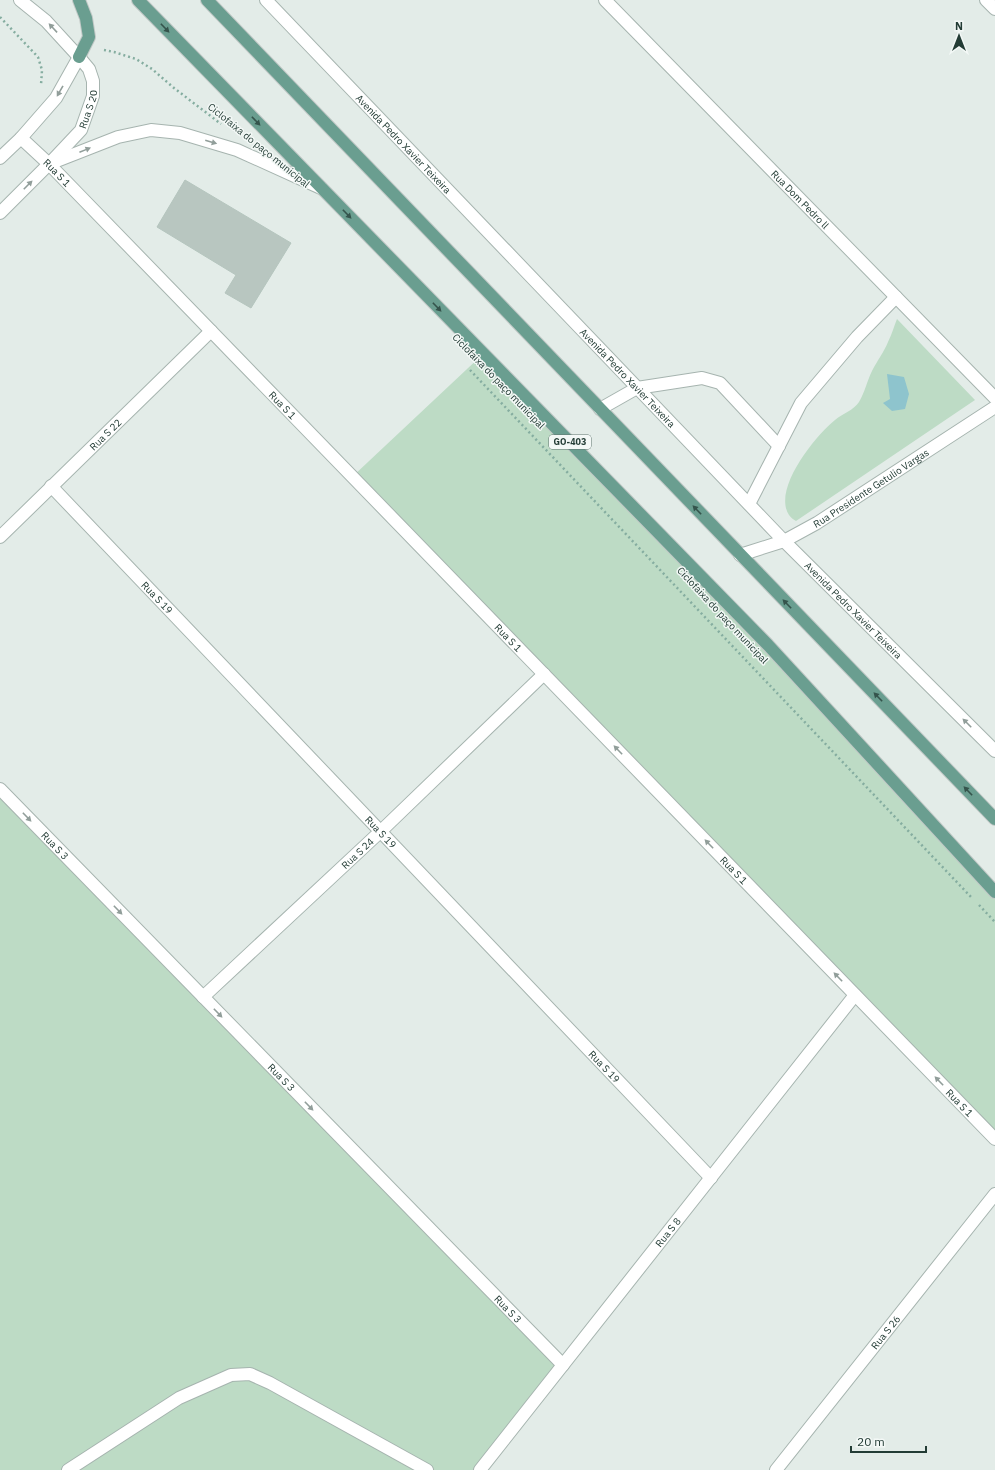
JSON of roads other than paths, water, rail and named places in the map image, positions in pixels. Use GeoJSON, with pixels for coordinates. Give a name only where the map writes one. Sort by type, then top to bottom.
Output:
{"type":"FeatureCollection","features":[{"type":"Feature","properties":{"kind":"main road"},"geometry":{"type":"LineString","coordinates":[[79,0],[86,18],[89,37],[79,57]]}},
{"type":"Feature","properties":{"kind":"main road","name":"GO-403"},"geometry":{"type":"LineString","coordinates":[[138,0],[768,645],[995,892]]}},
{"type":"Feature","properties":{"kind":"main road"},"geometry":{"type":"LineString","coordinates":[[207,0],[995,819]]}},
{"type":"Feature","properties":{"kind":"street","name":"Rua S 20"},"geometry":{"type":"LineString","coordinates":[[0,213],[81,130],[93,96],[93,82],[89,70],[46,21],[20,0]]}},
{"type":"Feature","properties":{"kind":"street","name":"Avenida Pedro Xavier Teixeira"},"geometry":{"type":"LineString","coordinates":[[266,0],[748,504],[995,751]]}},
{"type":"Feature","properties":{"kind":"street","name":"Rua Dom Pedro ll"},"geometry":{"type":"LineString","coordinates":[[606,0],[995,398]]}},
{"type":"Feature","properties":{"kind":"street"},"geometry":{"type":"LineString","coordinates":[[986,0],[995,9]]}},
{"type":"Feature","properties":{"kind":"street"},"geometry":{"type":"LineString","coordinates":[[0,158],[21,138],[56,98],[79,57]]}},
{"type":"Feature","properties":{"kind":"street"},"geometry":{"type":"LineString","coordinates":[[49,164],[118,137],[151,130],[180,133],[237,150],[322,188]]}},
{"type":"Feature","properties":{"kind":"street","name":"Rua S 1"},"geometry":{"type":"LineString","coordinates":[[21,138],[49,164],[995,1139]]}},
{"type":"Feature","properties":{"kind":"street"},"geometry":{"type":"LineString","coordinates":[[748,504],[800,403],[856,337],[896,297]]}},
{"type":"Feature","properties":{"kind":"street","name":"Rua S 22"},"geometry":{"type":"LineString","coordinates":[[0,537],[211,331]]}},
{"type":"Feature","properties":{"kind":"street"},"geometry":{"type":"LineString","coordinates":[[600,409],[637,388],[702,378],[720,383],[778,446]]}},
{"type":"Feature","properties":{"kind":"street","name":"Rua Presidente Getulio Vargas"},"geometry":{"type":"LineString","coordinates":[[740,555],[784,541],[816,523],[995,407]]}},
{"type":"Feature","properties":{"kind":"street","name":"Rua S 19"},"geometry":{"type":"LineString","coordinates":[[51,486],[381,830],[711,1178]]}},
{"type":"Feature","properties":{"kind":"street","name":"Rua S 24"},"geometry":{"type":"LineString","coordinates":[[203,997],[544,674]]}},
{"type":"Feature","properties":{"kind":"street","name":"Rua S 3"},"geometry":{"type":"LineString","coordinates":[[0,789],[562,1365]]}},
{"type":"Feature","properties":{"kind":"street","name":"Rua S 8"},"geometry":{"type":"LineString","coordinates":[[480,1470],[855,995]]}},
{"type":"Feature","properties":{"kind":"street","name":"Rua S 26"},"geometry":{"type":"LineString","coordinates":[[776,1470],[995,1194]]}},
{"type":"Feature","properties":{"kind":"street"},"geometry":{"type":"LineString","coordinates":[[68,1470],[179,1398],[231,1374],[250,1374],[270,1383],[427,1470]]}},
{"type":"Feature","properties":{"kind":"water"},"geometry":{"type":"Polygon","coordinates":[[[887,374],[904,377],[909,394],[905,409],[892,411],[883,403],[890,399],[887,374]]]}}]}
